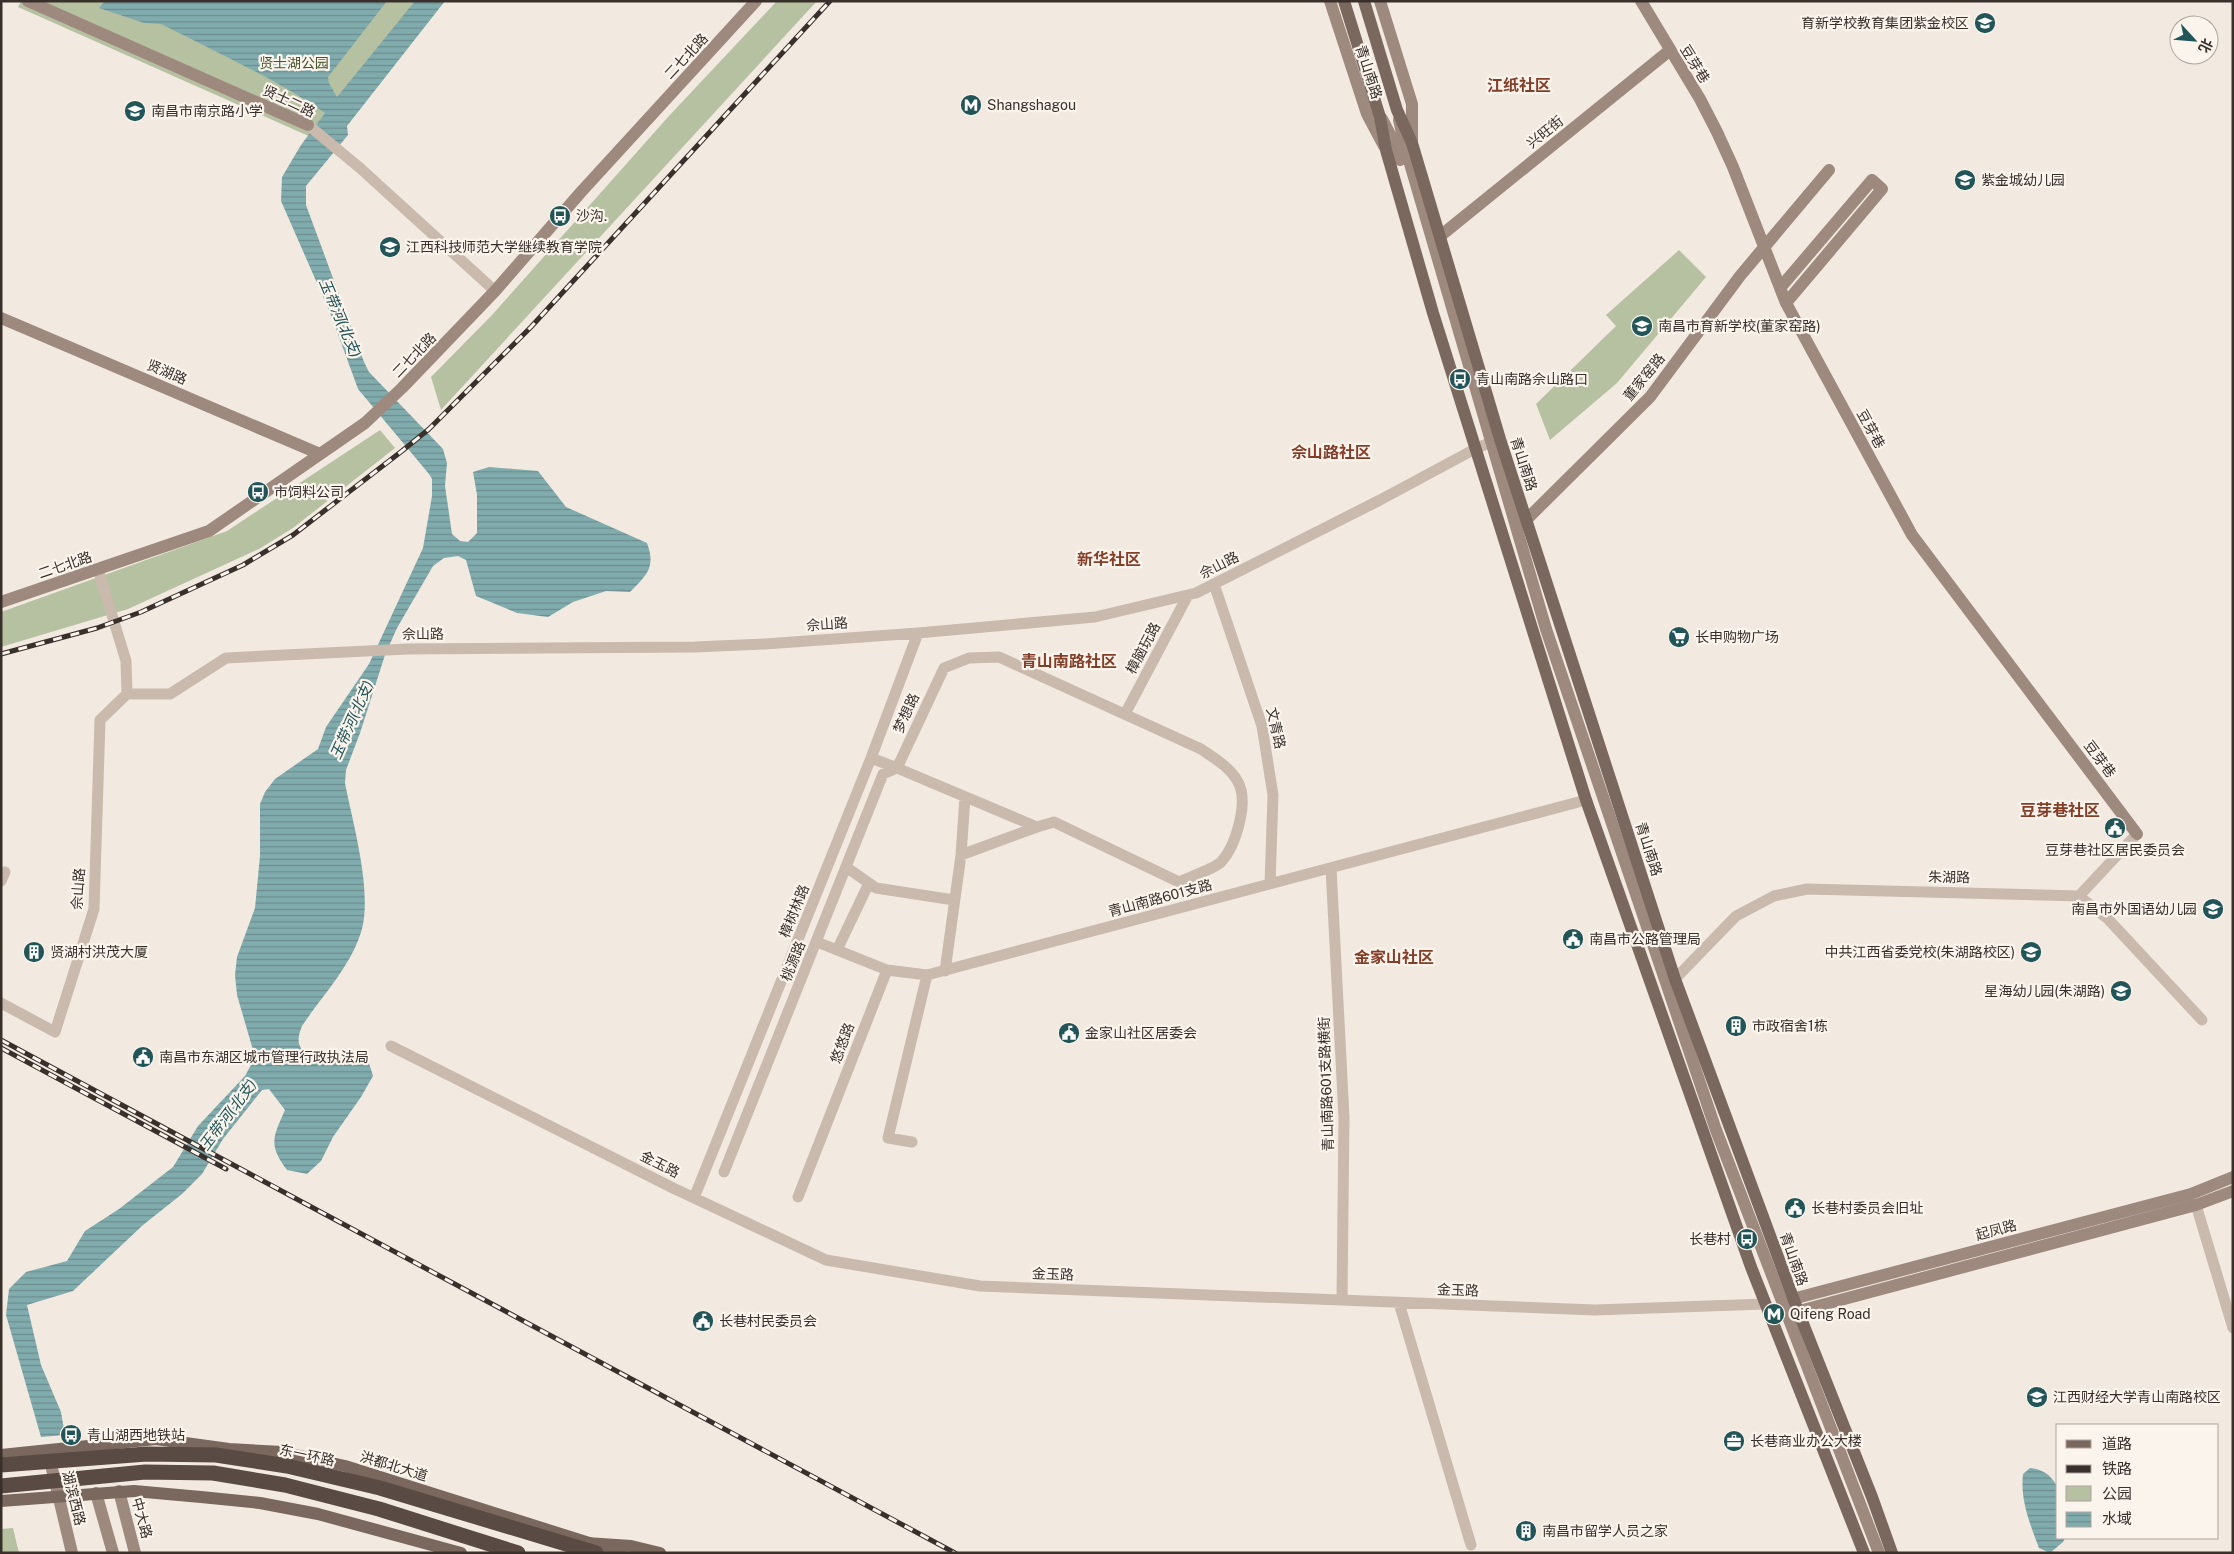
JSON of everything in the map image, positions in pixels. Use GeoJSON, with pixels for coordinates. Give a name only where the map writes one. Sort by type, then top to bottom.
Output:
{"type":"FeatureCollection","features":[{"type":"Feature","properties":{"kind":"highway","name":"东一环路"},"geometry":{"type":"LineString","coordinates":[[1,1465],[147,1454],[216,1455],[287,1466],[380,1488],[596,1553]]}},
{"type":"Feature","properties":{"kind":"highway"},"geometry":{"type":"LineString","coordinates":[[1,1486],[145,1472],[213,1473],[285,1485],[369,1507],[518,1553]]}},
{"type":"Feature","properties":{"kind":"main road","name":"青山南路"},"geometry":{"type":"LineString","coordinates":[[1344,1],[1380,117],[1386,150],[1433,313],[1488,444],[1515,531],[1586,800],[1782,1308],[1872,1497],[1892,1553]]}},
{"type":"Feature","properties":{"kind":"main road","name":"青山南路"},"geometry":{"type":"LineString","coordinates":[[1364,1],[1397,110],[1412,144],[1439,238],[1488,444],[1515,531],[1675,979],[1864,1553]]}},
{"type":"Feature","properties":{"kind":"main road","name":"洪都北大道"},"geometry":{"type":"LineString","coordinates":[[1,1455],[156,1440],[229,1449],[282,1452],[345,1466],[621,1553]]}},
{"type":"Feature","properties":{"kind":"main road"},"geometry":{"type":"LineString","coordinates":[[1,1501],[96,1492],[134,1491],[260,1503],[318,1514],[461,1553]]}},
{"type":"Feature","properties":{"kind":"main road"},"geometry":{"type":"LineString","coordinates":[[557,1541],[631,1546],[660,1553]]}},
{"type":"Feature","properties":{"kind":"street","name":"贤士二路"},"geometry":{"type":"LineString","coordinates":[[28,1],[308,125],[360,168],[495,291]]}},
{"type":"Feature","properties":{"kind":"street","name":"二七北路"},"geometry":{"type":"LineString","coordinates":[[1,602],[209,531],[365,423],[402,388],[495,291],[582,192],[756,1]]}},
{"type":"Feature","properties":{"kind":"street","name":"青山南路"},"geometry":{"type":"LineString","coordinates":[[1330,1],[1367,114],[1386,150]]}},
{"type":"Feature","properties":{"kind":"street","name":"青山南路"},"geometry":{"type":"LineString","coordinates":[[1380,1],[1412,104],[1412,144]]}},
{"type":"Feature","properties":{"kind":"street","name":"豆芽巷"},"geometry":{"type":"LineString","coordinates":[[1641,1],[1700,99],[1717,132],[1786,303],[1912,535],[2137,834]]}},
{"type":"Feature","properties":{"kind":"street","name":"兴旺街"},"geometry":{"type":"LineString","coordinates":[[1439,238],[1669,50]]}},
{"type":"Feature","properties":{"kind":"street"},"geometry":{"type":"LineString","coordinates":[[1397,110],[1406,150],[1488,444]]}},
{"type":"Feature","properties":{"kind":"street"},"geometry":{"type":"LineString","coordinates":[[1380,117],[1396,146],[1488,444]]}},
{"type":"Feature","properties":{"kind":"street","name":"董家窑路"},"geometry":{"type":"LineString","coordinates":[[1515,531],[1650,397],[1740,276],[1829,170]]}},
{"type":"Feature","properties":{"kind":"street"},"geometry":{"type":"LineString","coordinates":[[1780,288],[1872,180],[1882,188],[1786,303]]}},
{"type":"Feature","properties":{"kind":"street","name":"贤湖路"},"geometry":{"type":"LineString","coordinates":[[1,318],[318,456]]}},
{"type":"Feature","properties":{"kind":"street","name":"贤湖路"},"geometry":{"type":"LineString","coordinates":[[1,324],[318,456]]}},
{"type":"Feature","properties":{"kind":"street","name":"佘山路"},"geometry":{"type":"LineString","coordinates":[[1,1002],[55,1032],[94,909],[100,720],[127,694],[170,694],[226,658],[408,649],[695,647],[918,633],[1095,617],[1188,595],[1214,584],[1488,444]]}},
{"type":"Feature","properties":{"kind":"street"},"geometry":{"type":"LineString","coordinates":[[1515,531],[1546,629],[1716,1130],[1875,1553]]}},
{"type":"Feature","properties":{"kind":"street"},"geometry":{"type":"LineString","coordinates":[[98,569],[126,661],[127,694]]}},
{"type":"Feature","properties":{"kind":"street","name":"文青路"},"geometry":{"type":"LineString","coordinates":[[1214,584],[1262,726],[1273,795],[1270,884]]}},
{"type":"Feature","properties":{"kind":"street","name":"樟脑玩路"},"geometry":{"type":"LineString","coordinates":[[1125,714],[1188,595]]}},
{"type":"Feature","properties":{"kind":"street","name":"樟树林路"},"geometry":{"type":"LineString","coordinates":[[694,1198],[871,758],[918,633]]}},
{"type":"Feature","properties":{"kind":"street","name":"梦想路"},"geometry":{"type":"LineString","coordinates":[[999,657],[1125,714],[1201,749],[1224,764],[1239,783],[1241,804],[1237,835],[1220,863],[1179,882],[1054,822],[1037,827],[897,768],[944,668],[969,658],[999,657]]}},
{"type":"Feature","properties":{"kind":"street"},"geometry":{"type":"LineString","coordinates":[[871,758],[897,768]]}},
{"type":"Feature","properties":{"kind":"street","name":"桃源路"},"geometry":{"type":"LineString","coordinates":[[724,1172],[883,774],[897,768]]}},
{"type":"Feature","properties":{"kind":"street"},"geometry":{"type":"LineString","coordinates":[[944,971],[961,856],[965,797]]}},
{"type":"Feature","properties":{"kind":"street","name":"青山南路601支路"},"geometry":{"type":"LineString","coordinates":[[927,975],[1586,800]]}},
{"type":"Feature","properties":{"kind":"street"},"geometry":{"type":"LineString","coordinates":[[961,856],[1037,827]]}},
{"type":"Feature","properties":{"kind":"street"},"geometry":{"type":"LineString","coordinates":[[2137,834],[2079,896],[2108,919],[2202,1020]]}},
{"type":"Feature","properties":{"kind":"street"},"geometry":{"type":"LineString","coordinates":[[846,867],[876,888],[954,900]]}},
{"type":"Feature","properties":{"kind":"street","name":"青山南路601支路横街"},"geometry":{"type":"LineString","coordinates":[[1330,868],[1344,1116],[1342,1300]]}},
{"type":"Feature","properties":{"kind":"street"},"geometry":{"type":"LineString","coordinates":[[836,950],[869,883]]}},
{"type":"Feature","properties":{"kind":"street","name":"朱湖路"},"geometry":{"type":"LineString","coordinates":[[1675,979],[1736,916],[1774,896],[1782,894],[1807,889],[2079,896]]}},
{"type":"Feature","properties":{"kind":"street"},"geometry":{"type":"LineString","coordinates":[[817,942],[887,970],[927,975],[888,1138],[912,1142]]}},
{"type":"Feature","properties":{"kind":"street","name":"悠悠路"},"geometry":{"type":"LineString","coordinates":[[798,1196],[887,970]]}},
{"type":"Feature","properties":{"kind":"street","name":"金玉路"},"geometry":{"type":"LineString","coordinates":[[391,1046],[694,1198],[826,1260],[980,1286],[1595,1310],[1782,1308]]}},
{"type":"Feature","properties":{"kind":"street","name":"起凤路"},"geometry":{"type":"LineString","coordinates":[[1782,1308],[2191,1194],[2233,1177]]}},
{"type":"Feature","properties":{"kind":"street","name":"起凤路"},"geometry":{"type":"LineString","coordinates":[[1782,1308],[2196,1205],[2233,1191]]}},
{"type":"Feature","properties":{"kind":"street"},"geometry":{"type":"LineString","coordinates":[[2196,1205],[2233,1328]]}},
{"type":"Feature","properties":{"kind":"street"},"geometry":{"type":"LineString","coordinates":[[1399,1302],[1471,1546]]}},
{"type":"Feature","properties":{"kind":"street"},"geometry":{"type":"LineString","coordinates":[[1782,1308],[1879,1553]]}},
{"type":"Feature","properties":{"kind":"street","name":"湖滨西路"},"geometry":{"type":"LineString","coordinates":[[47,1450],[72,1553]]}},
{"type":"Feature","properties":{"kind":"street","name":"中大路"},"geometry":{"type":"LineString","coordinates":[[119,1491],[135,1553]]}},
{"type":"Feature","properties":{"kind":"street"},"geometry":{"type":"LineString","coordinates":[[96,1492],[114,1553]]}},
{"type":"Feature","properties":{"kind":"green space","name":"贤士湖公园"},"geometry":{"type":"Polygon","coordinates":[[[21,1],[420,1],[313,138],[18,7],[21,1]]]}},
{"type":"Feature","properties":{"kind":"green space"},"geometry":{"type":"Polygon","coordinates":[[[777,1],[817,1],[441,410],[431,377],[493,314],[668,117],[777,1]]]}},
{"type":"Feature","properties":{"kind":"green space"},"geometry":{"type":"Polygon","coordinates":[[[1679,250],[1706,277],[1617,383],[1550,440],[1536,404],[1616,326],[1606,315],[1679,250]]]}},
{"type":"Feature","properties":{"kind":"green space"},"geometry":{"type":"Polygon","coordinates":[[[380,430],[395,448],[293,528],[259,549],[128,609],[1,647],[1,612],[227,531],[380,430]]]}},
{"type":"Feature","properties":{"kind":"green space"},"geometry":{"type":"Polygon","coordinates":[[[13,1528],[19,1553],[1,1553],[1,1529],[13,1528]]]}},
{"type":"Feature","properties":{"kind":"water","name":"玉带河(北支)"},"geometry":{"type":"Polygon","coordinates":[[[105,1],[387,1],[328,77],[329,83],[337,97],[415,1],[445,1],[347,126],[348,135],[306,186],[306,205],[364,362],[369,372],[443,449],[447,463],[445,486],[452,534],[460,541],[468,542],[477,533],[477,495],[473,472],[489,467],[538,471],[566,507],[647,543],[651,558],[645,575],[630,592],[606,591],[573,602],[548,617],[517,613],[476,596],[466,560],[458,556],[444,558],[433,566],[397,628],[385,655],[346,770],[345,783],[357,837],[365,895],[362,929],[344,968],[302,1026],[299,1038],[302,1050],[312,1063],[341,1058],[368,1060],[373,1076],[333,1137],[321,1161],[307,1174],[287,1170],[277,1154],[274,1141],[275,1134],[285,1110],[269,1089],[262,1090],[223,1139],[202,1174],[182,1194],[143,1225],[73,1291],[27,1305],[41,1365],[61,1412],[65,1435],[41,1437],[6,1315],[9,1289],[26,1272],[67,1261],[85,1231],[119,1209],[173,1167],[198,1126],[245,1076],[252,1063],[253,1050],[237,995],[235,975],[237,957],[255,908],[260,856],[260,804],[265,792],[275,779],[318,749],[326,727],[369,664],[423,548],[432,496],[432,479],[429,474],[358,389],[331,315],[281,201],[282,177],[301,145],[325,113],[265,77],[161,24],[144,23],[99,8],[105,1]]]}},
{"type":"Feature","properties":{"kind":"water"},"geometry":{"type":"Polygon","coordinates":[[[2030,1468],[2039,1470],[2047,1474],[2056,1485],[2056,1539],[2064,1539],[2050,1553],[2039,1548],[2032,1530],[2026,1512],[2022,1484],[2023,1474],[2030,1468]]]}},
{"type":"Feature","properties":{"kind":"railway"},"geometry":{"type":"LineString","coordinates":[[1,654],[97,628],[141,612],[243,565],[293,535],[402,451],[429,429],[531,327],[830,1]]}},
{"type":"Feature","properties":{"kind":"railway"},"geometry":{"type":"LineString","coordinates":[[1,1040],[955,1553]]}},
{"type":"Feature","properties":{"kind":"railway"},"geometry":{"type":"LineString","coordinates":[[1,1048],[226,1169]]}},
{"type":"Feature","properties":{"kind":"place","name":"育新学校教育集团紫金校区"},"geometry":{"type":"Point","coordinates":[1985,23]}},
{"type":"Feature","properties":{"kind":"place","name":"Shangshagou"},"geometry":{"type":"Point","coordinates":[971,105]}},
{"type":"Feature","properties":{"kind":"place","name":"南昌市南京路小学"},"geometry":{"type":"Point","coordinates":[135,111]}},
{"type":"Feature","properties":{"kind":"place","name":"紫金城幼儿园"},"geometry":{"type":"Point","coordinates":[1965,180]}},
{"type":"Feature","properties":{"kind":"place","name":"沙沟."},"geometry":{"type":"Point","coordinates":[560,216]}},
{"type":"Feature","properties":{"kind":"place","name":"江西科技师范大学继续教育学院"},"geometry":{"type":"Point","coordinates":[390,247]}},
{"type":"Feature","properties":{"kind":"place","name":"南昌市育新学校(董家窑路)"},"geometry":{"type":"Point","coordinates":[1642,326]}},
{"type":"Feature","properties":{"kind":"place","name":"青山南路佘山路口"},"geometry":{"type":"Point","coordinates":[1460,379]}},
{"type":"Feature","properties":{"kind":"place","name":"市饲料公司"},"geometry":{"type":"Point","coordinates":[258,492]}},
{"type":"Feature","properties":{"kind":"place","name":"长申购物广场"},"geometry":{"type":"Point","coordinates":[1679,637]}},
{"type":"Feature","properties":{"kind":"place","name":"豆芽巷社区居民委员会"},"geometry":{"type":"Point","coordinates":[2115,828]}},
{"type":"Feature","properties":{"kind":"place","name":"南昌市外国语幼儿园"},"geometry":{"type":"Point","coordinates":[2213,909]}},
{"type":"Feature","properties":{"kind":"place","name":"南昌市公路管理局"},"geometry":{"type":"Point","coordinates":[1573,939]}},
{"type":"Feature","properties":{"kind":"place","name":"贤湖村洪茂大厦"},"geometry":{"type":"Point","coordinates":[34,952]}},
{"type":"Feature","properties":{"kind":"place","name":"中共江西省委党校(朱湖路校区)"},"geometry":{"type":"Point","coordinates":[2031,952]}},
{"type":"Feature","properties":{"kind":"place","name":"星海幼儿园(朱湖路)"},"geometry":{"type":"Point","coordinates":[2121,991]}},
{"type":"Feature","properties":{"kind":"place","name":"市政宿舍1栋"},"geometry":{"type":"Point","coordinates":[1736,1026]}},
{"type":"Feature","properties":{"kind":"place","name":"金家山社区居委会"},"geometry":{"type":"Point","coordinates":[1069,1033]}},
{"type":"Feature","properties":{"kind":"place","name":"南昌市东湖区城市管理行政执法局"},"geometry":{"type":"Point","coordinates":[143,1057]}},
{"type":"Feature","properties":{"kind":"place","name":"长巷村委员会旧址"},"geometry":{"type":"Point","coordinates":[1795,1208]}},
{"type":"Feature","properties":{"kind":"place","name":"长巷村"},"geometry":{"type":"Point","coordinates":[1747,1239]}},
{"type":"Feature","properties":{"kind":"place","name":"Qifeng Road"},"geometry":{"type":"Point","coordinates":[1774,1314]}},
{"type":"Feature","properties":{"kind":"place","name":"长巷村民委员会"},"geometry":{"type":"Point","coordinates":[703,1321]}},
{"type":"Feature","properties":{"kind":"place","name":"江西财经大学青山南路校区"},"geometry":{"type":"Point","coordinates":[2037,1397]}},
{"type":"Feature","properties":{"kind":"place","name":"青山湖西地铁站"},"geometry":{"type":"Point","coordinates":[71,1435]}},
{"type":"Feature","properties":{"kind":"place","name":"长巷商业办公大楼"},"geometry":{"type":"Point","coordinates":[1734,1441]}},
{"type":"Feature","properties":{"kind":"place","name":"南昌市留学人员之家"},"geometry":{"type":"Point","coordinates":[1526,1531]}},
{"type":"Feature","properties":{"kind":"district","name":"江纸社区"},"geometry":{"type":"Point","coordinates":[1519,85]}},
{"type":"Feature","properties":{"kind":"district","name":"佘山路社区"},"geometry":{"type":"Point","coordinates":[1331,452]}},
{"type":"Feature","properties":{"kind":"district","name":"新华社区"},"geometry":{"type":"Point","coordinates":[1109,559]}},
{"type":"Feature","properties":{"kind":"district","name":"青山南路社区"},"geometry":{"type":"Point","coordinates":[1069,661]}},
{"type":"Feature","properties":{"kind":"district","name":"豆芽巷社区"},"geometry":{"type":"Point","coordinates":[2060,810]}},
{"type":"Feature","properties":{"kind":"district","name":"金家山社区"},"geometry":{"type":"Point","coordinates":[1394,957]}}]}
